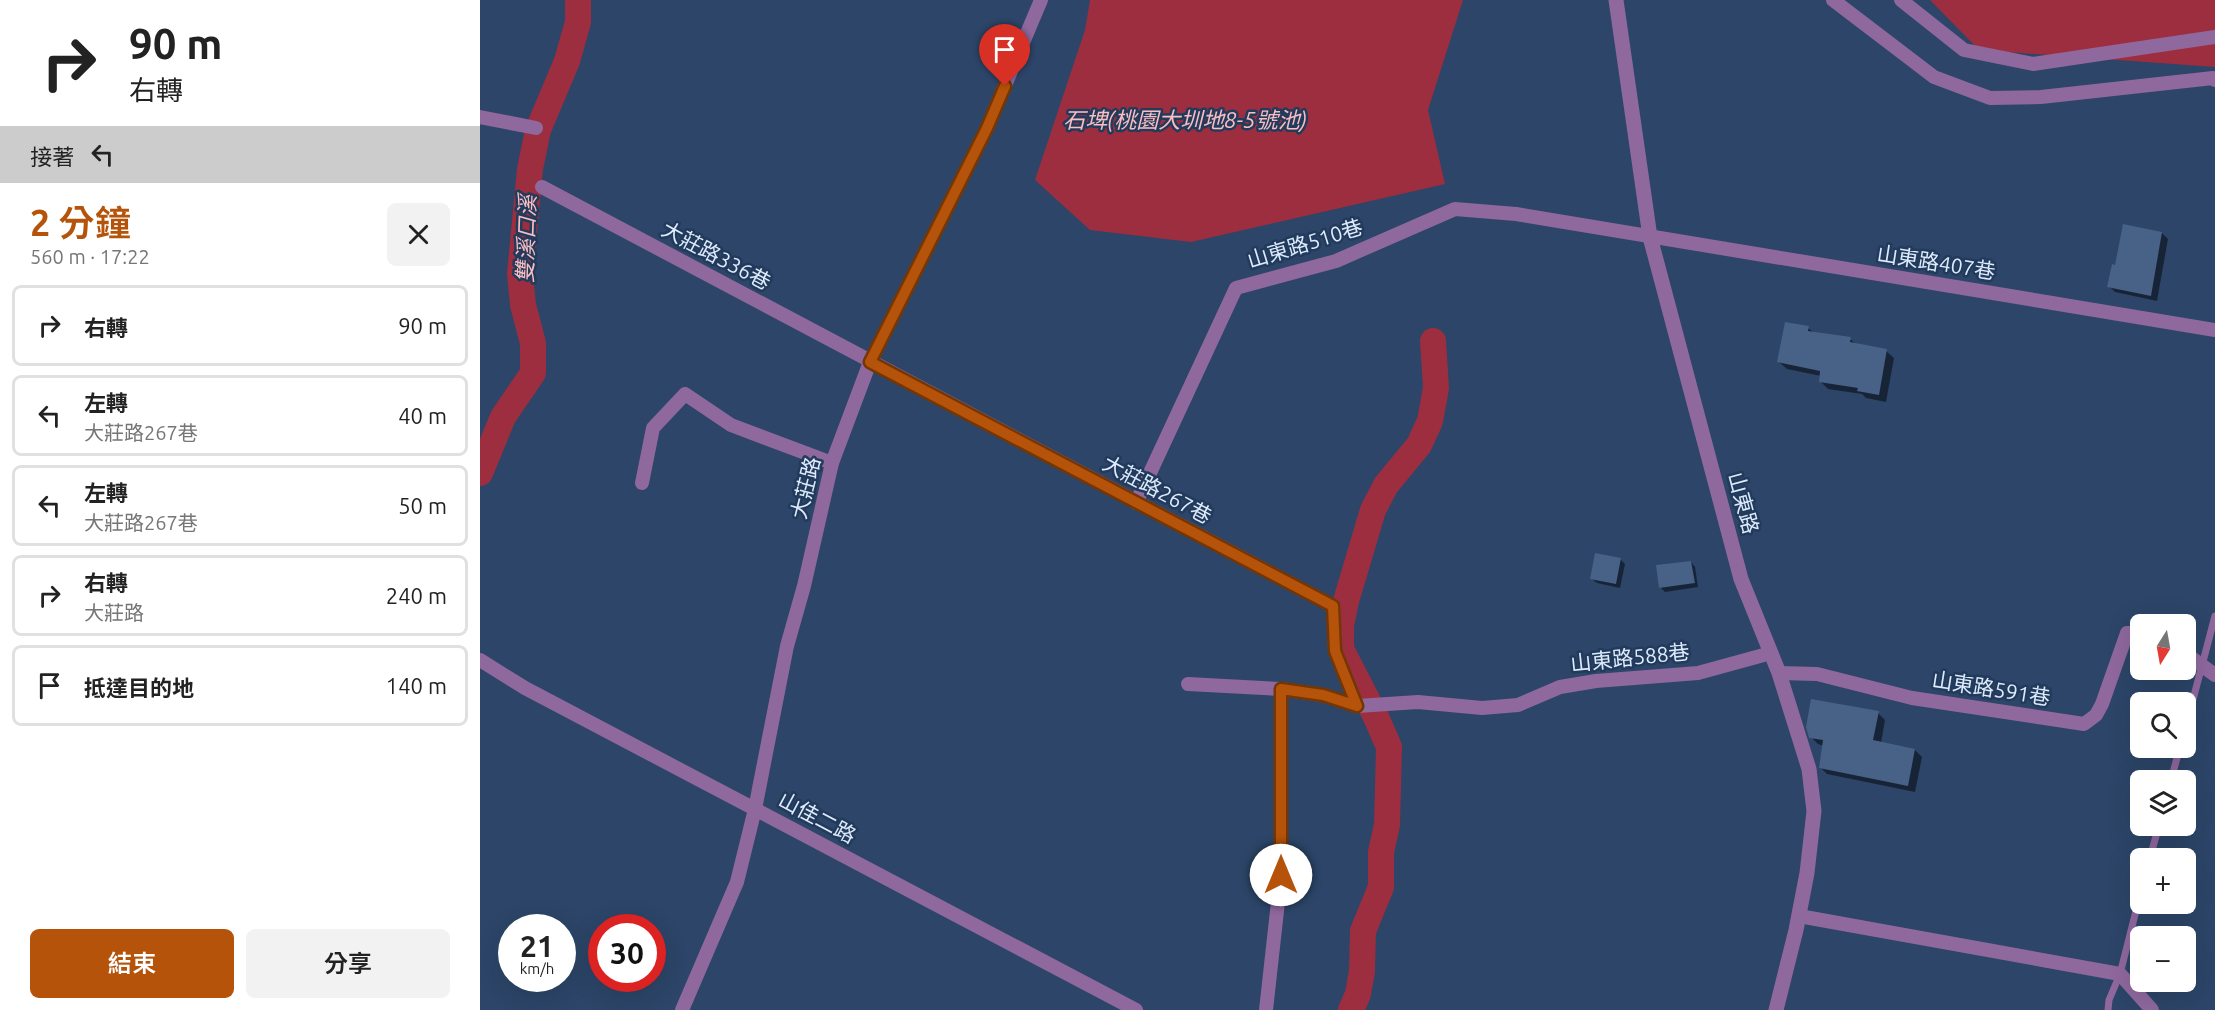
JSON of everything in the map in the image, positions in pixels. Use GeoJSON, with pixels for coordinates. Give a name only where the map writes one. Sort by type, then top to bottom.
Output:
{"type":"FeatureCollection","features":[{"type":"Feature","properties":{"kind":"street","name":"大莊路"},"geometry":{"type":"LineString","coordinates":[[682,1010],[737,882],[755,809],[788,646],[832,463],[870,362],[987,128],[1041,0]]}},
{"type":"Feature","properties":{"kind":"street","name":"山東路"},"geometry":{"type":"LineString","coordinates":[[1616,0],[1650,237],[1741,579],[1779,673],[1809,769],[1814,811],[1807,873],[1776,1010]]}},
{"type":"Feature","properties":{"kind":"street"},"geometry":{"type":"LineString","coordinates":[[1833,0],[1934,77],[1990,98],[2041,97],[2172,81],[2213,78],[2215,80]]}},
{"type":"Feature","properties":{"kind":"street"},"geometry":{"type":"LineString","coordinates":[[1901,0],[1964,50],[2033,64],[2215,37]]}},
{"type":"Feature","properties":{"kind":"street"},"geometry":{"type":"LineString","coordinates":[[480,117],[536,128]]}},
{"type":"Feature","properties":{"kind":"street","name":"大莊路336巷"},"geometry":{"type":"LineString","coordinates":[[542,187],[870,362]]}},
{"type":"Feature","properties":{"kind":"street","name":"山東路510巷"},"geometry":{"type":"LineString","coordinates":[[1136,503],[1236,288],[1336,261],[1455,209],[1516,214],[1650,237]]}},
{"type":"Feature","properties":{"kind":"street","name":"山東路407巷"},"geometry":{"type":"LineString","coordinates":[[1650,237],[2215,330]]}},
{"type":"Feature","properties":{"kind":"street","name":"大莊路267巷"},"geometry":{"type":"LineString","coordinates":[[870,362],[1333,606],[1335,651],[1357,706]]}},
{"type":"Feature","properties":{"kind":"street"},"geometry":{"type":"LineString","coordinates":[[642,483],[653,428],[685,394],[731,425],[832,463]]}},
{"type":"Feature","properties":{"kind":"street","name":"山東路591巷"},"geometry":{"type":"LineString","coordinates":[[1779,673],[1817,674],[1912,698],[2084,724],[2096,715],[2102,704],[2127,633],[2130,633]]}},
{"type":"Feature","properties":{"kind":"street","name":"山東路588巷"},"geometry":{"type":"LineString","coordinates":[[1188,684],[1281,689],[1323,695],[1357,706],[1387,706],[1418,702],[1482,708],[1518,705],[1560,687],[1596,681],[1698,673],[1771,653]]}},
{"type":"Feature","properties":{"kind":"street","name":"山佳二路"},"geometry":{"type":"LineString","coordinates":[[480,660],[525,688],[1136,1010]]}},
{"type":"Feature","properties":{"kind":"street"},"geometry":{"type":"LineString","coordinates":[[2196,660],[2215,675]]}},
{"type":"Feature","properties":{"kind":"street"},"geometry":{"type":"LineString","coordinates":[[1266,1010],[1281,875],[1281,689]]}},
{"type":"Feature","properties":{"kind":"street"},"geometry":{"type":"LineString","coordinates":[[1798,916],[2120,974],[2152,1010]]}},
{"type":"Feature","properties":{"kind":"lane"},"geometry":{"type":"LineString","coordinates":[[2195,692],[2215,615]]}},
{"type":"Feature","properties":{"kind":"lane"},"geometry":{"type":"LineString","coordinates":[[2108,1010],[2135,914]]}},
{"type":"Feature","properties":{"kind":"water","name":"石埤(桃園大圳地8-5號池)"},"geometry":{"type":"Polygon","coordinates":[[[1090,0],[1463,0],[1428,110],[1445,184],[1191,242],[1090,230],[1035,180],[1085,30],[1090,0]]]}},
{"type":"Feature","properties":{"kind":"water"},"geometry":{"type":"Polygon","coordinates":[[[1930,0],[2215,0],[2215,67],[1979,50],[1930,0]]]}},
{"type":"Feature","properties":{"kind":"building"},"geometry":{"type":"Polygon","coordinates":[[[2123,224],[2162,232],[2151,296],[2107,287],[2112,264],[2115,265],[2123,224]]]}},
{"type":"Feature","properties":{"kind":"building"},"geometry":{"type":"Polygon","coordinates":[[[1785,322],[1809,326],[1808,331],[1851,337],[1850,342],[1887,349],[1879,395],[1857,391],[1858,388],[1819,382],[1820,371],[1777,362],[1785,322]]]}},
{"type":"Feature","properties":{"kind":"building"},"geometry":{"type":"Polygon","coordinates":[[[1595,553],[1621,558],[1616,584],[1590,579],[1595,553]]]}},
{"type":"Feature","properties":{"kind":"building"},"geometry":{"type":"Polygon","coordinates":[[[1691,561],[1695,583],[1659,588],[1656,565],[1691,561]]]}},
{"type":"Feature","properties":{"kind":"building"},"geometry":{"type":"Polygon","coordinates":[[[1811,699],[1879,711],[1873,740],[1915,749],[1908,786],[1819,768],[1823,740],[1809,738],[1806,727],[1811,699]]]}},
{"type":"Feature","properties":{"kind":"waterway","name":"雙溪口溪"},"geometry":{"type":"LineString","coordinates":[[480,473],[503,417],[533,373],[533,343],[523,305],[520,274],[530,169],[538,130],[567,61],[578,22],[578,0]]}},
{"type":"Feature","properties":{"kind":"waterway"},"geometry":{"type":"LineString","coordinates":[[1351,1010],[1358,994],[1362,971],[1363,931],[1381,887],[1381,852],[1387,825],[1389,747],[1341,649],[1341,626],[1346,601],[1373,510],[1386,485],[1419,445],[1430,421],[1436,388],[1433,341]]}},
{"type":"Feature","properties":{"kind":"route"},"geometry":{"type":"LineString","coordinates":[[1005,86],[987,128],[870,362],[1333,606],[1335,651],[1357,706],[1323,695],[1281,689],[1281,875]]}}]}
